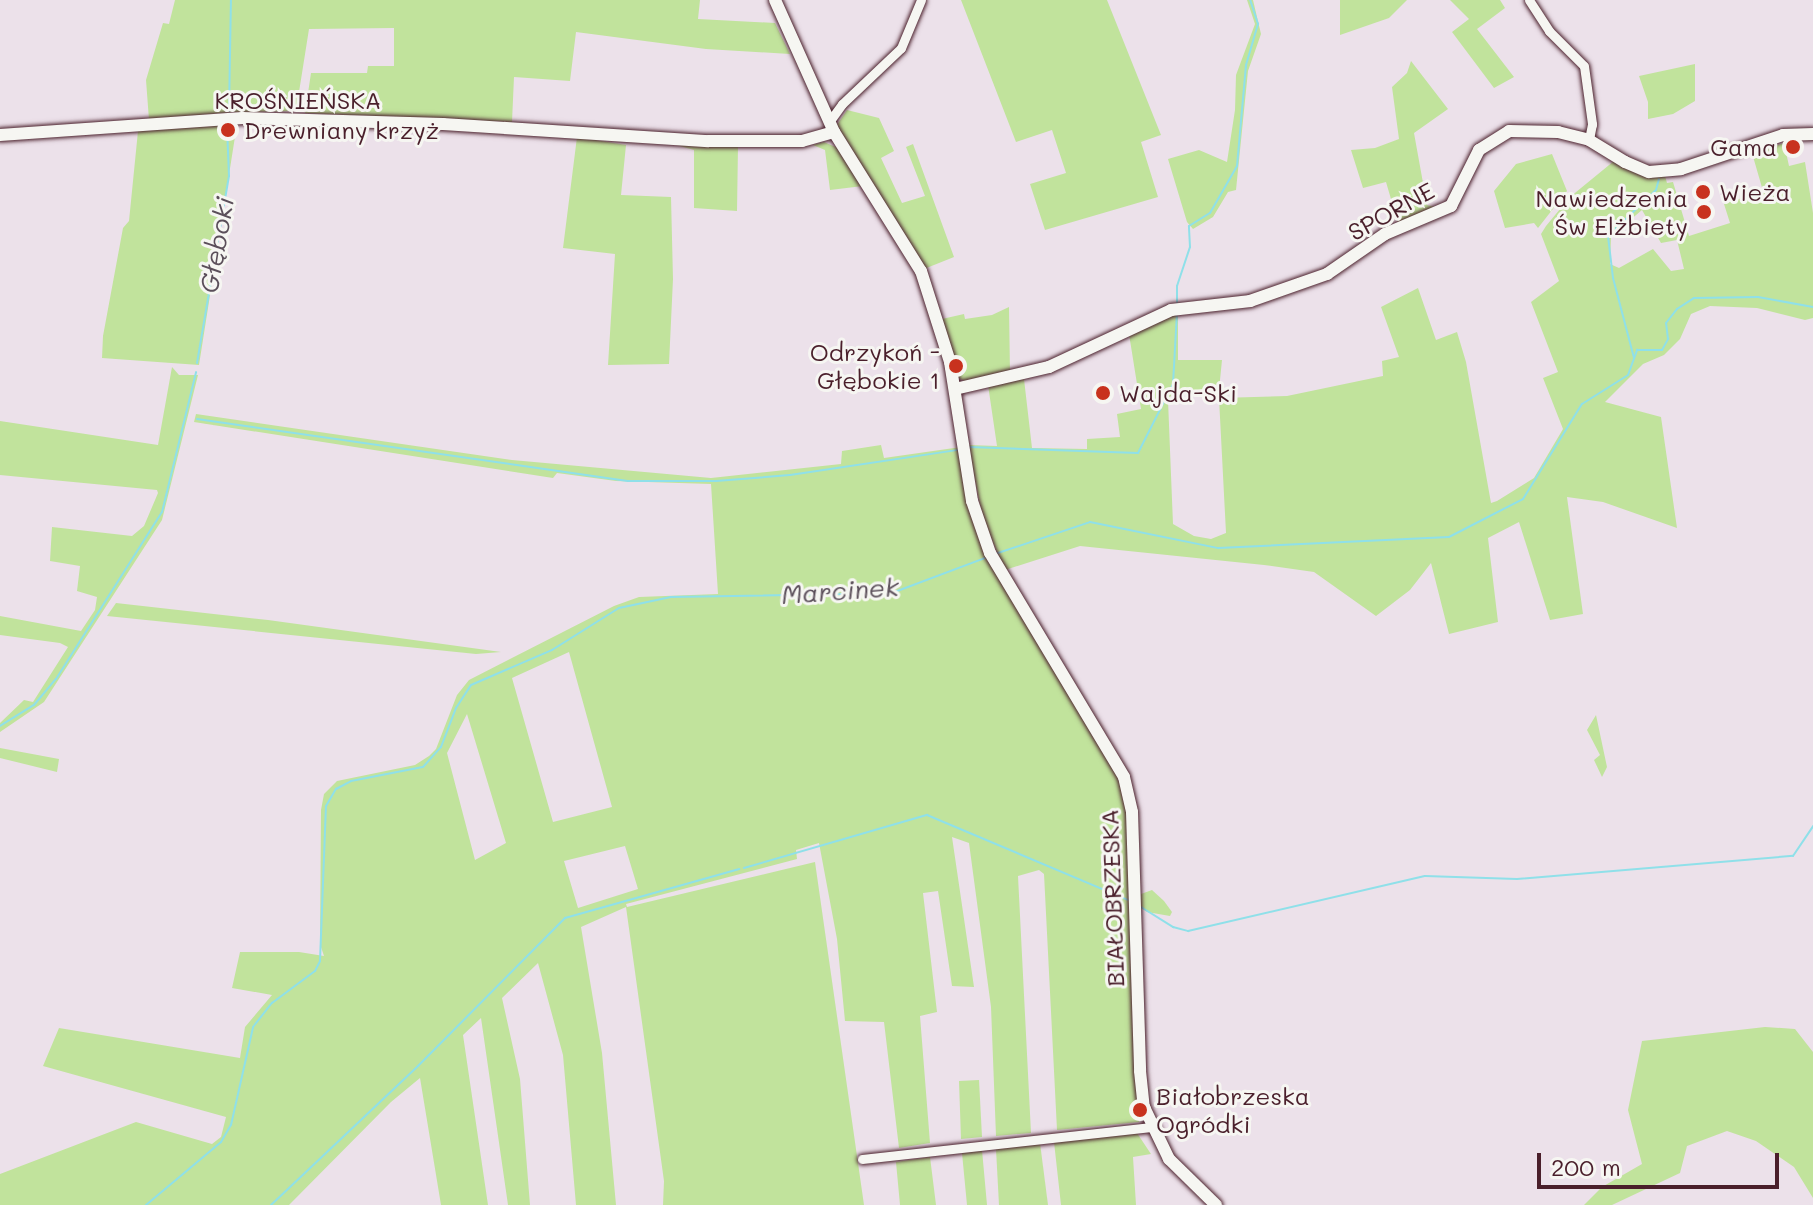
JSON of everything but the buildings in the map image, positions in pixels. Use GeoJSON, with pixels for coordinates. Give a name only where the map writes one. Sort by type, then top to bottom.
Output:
{"type":"FeatureCollection","features":[{"type":"Feature","properties":{"kind":"street","name":"BIAŁOBRZESKA"},"geometry":{"type":"LineString","coordinates":[[775,0],[832,127],[921,271],[959,388],[972,501],[992,556],[1109,749],[1129,793],[1140,1071],[1151,1127],[1169,1159],[1216,1205]]}},
{"type":"Feature","properties":{"kind":"street"},"geometry":{"type":"LineString","coordinates":[[832,127],[842,104],[901,48],[921,0]]}},
{"type":"Feature","properties":{"kind":"street"},"geometry":{"type":"LineString","coordinates":[[1529,0],[1549,31],[1584,66],[1592,124],[1589,140]]}},
{"type":"Feature","properties":{"kind":"street","name":"KROŚNIEŃSKA"},"geometry":{"type":"LineString","coordinates":[[0,135],[242,118],[443,124],[708,141],[802,141],[832,127]]}},
{"type":"Feature","properties":{"kind":"street","name":"SPORNE"},"geometry":{"type":"LineString","coordinates":[[959,388],[1049,367],[1177,309],[1250,301],[1327,274],[1385,234],[1451,206],[1479,150],[1498,135],[1526,129],[1589,140],[1639,169],[1669,172],[1766,140],[1813,134]]}},
{"type":"Feature","properties":{"kind":"street"},"geometry":{"type":"LineString","coordinates":[[862,1159],[1151,1127]]}},
{"type":"Feature","properties":{"kind":"green space"},"geometry":{"type":"Polygon","coordinates":[[[175,0],[700,0],[698,19],[775,23],[790,54],[706,49],[576,32],[570,81],[514,77],[512,122],[305,113],[311,73],[367,73],[368,66],[394,66],[394,28],[309,29],[296,111],[232,112],[149,120],[146,80],[163,23],[169,24],[175,0]]]}},
{"type":"Feature","properties":{"kind":"green space"},"geometry":{"type":"Polygon","coordinates":[[[961,0],[1107,0],[1161,135],[1141,142],[1158,197],[1045,230],[1030,184],[1066,173],[1052,130],[1016,142],[961,0]]]}},
{"type":"Feature","properties":{"kind":"green space"},"geometry":{"type":"Polygon","coordinates":[[[1247,0],[1253,0],[1261,34],[1248,71],[1236,190],[1228,192],[1213,217],[1193,229],[1187,222],[1168,159],[1199,150],[1227,162],[1235,110],[1236,75],[1255,24],[1247,0]]]}},
{"type":"Feature","properties":{"kind":"green space"},"geometry":{"type":"Polygon","coordinates":[[[1340,0],[1407,0],[1389,18],[1340,35],[1340,0]]]}},
{"type":"Feature","properties":{"kind":"green space"},"geometry":{"type":"Polygon","coordinates":[[[1450,0],[1500,0],[1505,8],[1477,29],[1514,77],[1494,88],[1452,32],[1469,19],[1450,0]]]}},
{"type":"Feature","properties":{"kind":"green space"},"geometry":{"type":"Polygon","coordinates":[[[1411,61],[1448,109],[1414,133],[1427,205],[1435,207],[1398,223],[1386,182],[1363,188],[1351,150],[1375,148],[1399,139],[1392,87],[1407,73],[1411,61]]]}},
{"type":"Feature","properties":{"kind":"green space"},"geometry":{"type":"Polygon","coordinates":[[[1695,64],[1695,101],[1673,114],[1648,119],[1648,102],[1639,76],[1695,64]]]}},
{"type":"Feature","properties":{"kind":"green space"},"geometry":{"type":"Polygon","coordinates":[[[847,110],[879,118],[894,151],[881,158],[902,203],[925,196],[906,147],[913,144],[954,257],[924,269],[837,125],[847,110]]]}},
{"type":"Feature","properties":{"kind":"green space"},"geometry":{"type":"Polygon","coordinates":[[[237,124],[199,365],[102,358],[103,336],[123,228],[129,221],[138,131],[237,124]]]}},
{"type":"Feature","properties":{"kind":"green space"},"geometry":{"type":"Polygon","coordinates":[[[577,137],[626,145],[621,195],[671,197],[673,279],[669,364],[608,365],[615,254],[563,248],[577,137]]]}},
{"type":"Feature","properties":{"kind":"green space"},"geometry":{"type":"Polygon","coordinates":[[[824,142],[838,148],[863,186],[830,190],[825,150],[813,145],[824,142]]]}},
{"type":"Feature","properties":{"kind":"green space"},"geometry":{"type":"Polygon","coordinates":[[[1784,143],[1789,166],[1805,162],[1813,213],[1813,318],[1805,320],[1757,308],[1710,306],[1691,314],[1680,339],[1664,355],[1643,364],[1605,402],[1661,417],[1677,528],[1603,502],[1567,497],[1583,614],[1550,620],[1519,522],[1488,538],[1498,622],[1449,634],[1431,563],[1410,590],[1376,616],[1314,572],[1264,565],[1080,546],[1005,570],[983,519],[968,445],[997,446],[988,385],[1024,379],[1032,448],[1087,449],[1087,439],[1120,437],[1117,414],[1141,409],[1129,334],[1178,313],[1178,360],[1222,360],[1219,390],[1174,391],[1168,400],[1173,524],[1194,536],[1211,539],[1226,533],[1219,398],[1287,396],[1383,376],[1382,361],[1399,357],[1381,307],[1418,288],[1436,340],[1457,332],[1466,362],[1491,503],[1497,501],[1534,478],[1563,429],[1543,378],[1558,372],[1531,302],[1559,281],[1541,234],[1546,226],[1570,197],[1614,161],[1665,176],[1667,183],[1673,182],[1689,236],[1730,223],[1724,204],[1763,191],[1752,153],[1784,143]],[[1642,210],[1611,236],[1610,264],[1619,268],[1653,249],[1671,271],[1684,269],[1677,240],[1661,243],[1642,210]]]}},
{"type":"Feature","properties":{"kind":"green space"},"geometry":{"type":"Polygon","coordinates":[[[673,144],[738,146],[737,211],[694,208],[694,150],[673,144]]]}},
{"type":"Feature","properties":{"kind":"green space"},"geometry":{"type":"Polygon","coordinates":[[[1552,154],[1567,191],[1538,228],[1534,223],[1505,228],[1494,191],[1516,164],[1552,154]]]}},
{"type":"Feature","properties":{"kind":"green space"},"geometry":{"type":"Polygon","coordinates":[[[1009,307],[1010,373],[968,383],[957,377],[942,319],[964,314],[965,319],[992,315],[1009,307]]]}},
{"type":"Feature","properties":{"kind":"green space"},"geometry":{"type":"Polygon","coordinates":[[[172,367],[179,375],[198,375],[162,520],[44,702],[0,732],[0,723],[24,700],[33,702],[68,647],[60,643],[0,635],[0,616],[81,631],[95,610],[97,597],[77,591],[80,566],[50,561],[52,527],[132,536],[144,526],[158,493],[157,490],[0,475],[0,421],[158,445],[172,367]]]}},
{"type":"Feature","properties":{"kind":"green space"},"geometry":{"type":"Polygon","coordinates":[[[196,414],[512,460],[711,478],[841,464],[842,451],[881,445],[884,458],[961,447],[970,512],[1110,757],[1126,793],[1139,1122],[1057,1130],[1044,874],[1039,870],[1018,876],[1031,1133],[996,1136],[991,1007],[969,843],[952,837],[974,987],[952,986],[938,891],[923,893],[937,1012],[920,1016],[930,1143],[899,1148],[884,1022],[845,1021],[837,939],[819,843],[796,850],[797,859],[626,904],[627,907],[815,862],[864,1205],[663,1205],[664,1181],[626,907],[581,927],[602,1053],[616,1205],[576,1205],[563,1055],[538,963],[502,998],[520,1079],[530,1205],[508,1205],[481,1018],[463,1035],[488,1205],[441,1205],[420,1078],[391,1102],[289,1205],[0,1205],[0,1174],[136,1122],[212,1144],[221,1137],[226,1117],[43,1066],[59,1028],[240,1058],[245,1027],[272,995],[232,988],[240,952],[299,952],[324,956],[320,944],[321,810],[324,794],[337,781],[415,765],[436,749],[457,695],[469,680],[614,606],[639,597],[718,594],[711,484],[616,481],[557,473],[553,478],[194,422],[196,414]],[[569,652],[512,678],[553,822],[612,807],[569,652]],[[467,714],[447,753],[475,860],[506,843],[467,714]],[[625,846],[564,861],[578,908],[638,889],[625,846]]]}},
{"type":"Feature","properties":{"kind":"green space"},"geometry":{"type":"Polygon","coordinates":[[[116,603],[501,652],[476,654],[107,616],[116,603]]]}},
{"type":"Feature","properties":{"kind":"green space"},"geometry":{"type":"Polygon","coordinates":[[[1596,715],[1607,767],[1602,777],[1594,760],[1600,755],[1587,730],[1596,715]]]}},
{"type":"Feature","properties":{"kind":"green space"},"geometry":{"type":"Polygon","coordinates":[[[0,748],[59,759],[57,772],[0,758],[0,748]]]}},
{"type":"Feature","properties":{"kind":"green space"},"geometry":{"type":"Polygon","coordinates":[[[1152,890],[1172,912],[1170,916],[1147,912],[1139,906],[1141,894],[1152,890]]]}},
{"type":"Feature","properties":{"kind":"green space"},"geometry":{"type":"Polygon","coordinates":[[[1765,1027],[1795,1029],[1813,1052],[1813,1198],[1794,1167],[1756,1141],[1727,1131],[1687,1146],[1680,1173],[1612,1205],[1584,1205],[1602,1187],[1642,1164],[1628,1110],[1642,1041],[1765,1027]]]}},
{"type":"Feature","properties":{"kind":"green space"},"geometry":{"type":"Polygon","coordinates":[[[979,1080],[982,1137],[961,1139],[959,1081],[979,1080]]]}},
{"type":"Feature","properties":{"kind":"green space"},"geometry":{"type":"Polygon","coordinates":[[[1137,1133],[1151,1154],[1133,1157],[1136,1205],[1061,1205],[1054,1142],[1137,1133]]]}},
{"type":"Feature","properties":{"kind":"green space"},"geometry":{"type":"Polygon","coordinates":[[[1040,1143],[1048,1205],[999,1205],[996,1149],[1040,1143]]]}},
{"type":"Feature","properties":{"kind":"green space"},"geometry":{"type":"Polygon","coordinates":[[[982,1150],[987,1205],[967,1205],[962,1153],[982,1150]]]}},
{"type":"Feature","properties":{"kind":"green space"},"geometry":{"type":"Polygon","coordinates":[[[930,1157],[936,1205],[900,1205],[896,1162],[930,1157]]]}},
{"type":"Feature","properties":{"kind":"waterway","name":"Głęboki"},"geometry":{"type":"LineString","coordinates":[[229,111],[231,0]]}},
{"type":"Feature","properties":{"kind":"waterway"},"geometry":{"type":"LineString","coordinates":[[1177,302],[1177,286],[1190,247],[1189,226],[1210,213],[1237,166],[1246,65],[1258,24],[1250,0]]}},
{"type":"Feature","properties":{"kind":"waterway","name":"Głęboki"},"geometry":{"type":"LineString","coordinates":[[197,363],[229,176],[227,126]]}},
{"type":"Feature","properties":{"kind":"waterway"},"geometry":{"type":"LineString","coordinates":[[1634,358],[1613,278],[1608,236],[1656,190],[1659,179]]}},
{"type":"Feature","properties":{"kind":"waterway","name":"Marcinek"},"geometry":{"type":"LineString","coordinates":[[995,554],[1090,522],[1218,548],[1449,537],[1523,499],[1582,404],[1628,375],[1637,350],[1662,350],[1668,339],[1666,323],[1677,309],[1694,298],[1758,297],[1813,307]]}},
{"type":"Feature","properties":{"kind":"waterway"},"geometry":{"type":"LineString","coordinates":[[969,447],[1138,453],[1173,384],[1177,313]]}},
{"type":"Feature","properties":{"kind":"waterway"},"geometry":{"type":"LineString","coordinates":[[0,726],[34,705],[56,679],[162,512],[196,372]]}},
{"type":"Feature","properties":{"kind":"waterway"},"geometry":{"type":"LineString","coordinates":[[197,419],[628,481],[716,481],[790,475],[958,450]]}},
{"type":"Feature","properties":{"kind":"waterway","name":"Marcinek"},"geometry":{"type":"LineString","coordinates":[[146,1205],[221,1142],[231,1125],[253,1027],[272,1003],[315,971],[320,961],[326,806],[336,789],[351,781],[423,767],[441,747],[456,708],[471,685],[552,650],[619,608],[671,597],[892,593],[985,558]]}},
{"type":"Feature","properties":{"kind":"waterway"},"geometry":{"type":"LineString","coordinates":[[744,868],[927,815],[1128,900]]}},
{"type":"Feature","properties":{"kind":"waterway"},"geometry":{"type":"LineString","coordinates":[[1141,907],[1173,927],[1188,931],[1425,876],[1517,879],[1793,856],[1813,826]]}},
{"type":"Feature","properties":{"kind":"waterway"},"geometry":{"type":"LineString","coordinates":[[271,1205],[418,1066],[565,918],[739,869]]}},
{"type":"Feature","properties":{"kind":"place","name":"Drewniany krzyż"},"geometry":{"type":"Point","coordinates":[228,130]}},
{"type":"Feature","properties":{"kind":"place","name":"Gama"},"geometry":{"type":"Point","coordinates":[1793,147]}},
{"type":"Feature","properties":{"kind":"place","name":"Wieża"},"geometry":{"type":"Point","coordinates":[1703,192]}},
{"type":"Feature","properties":{"kind":"place","name":"Nawiedzenia Św Elżbiety"},"geometry":{"type":"Point","coordinates":[1704,212]}},
{"type":"Feature","properties":{"kind":"place","name":"Odrzykoń - Głębokie 1"},"geometry":{"type":"Point","coordinates":[956,366]}},
{"type":"Feature","properties":{"kind":"place","name":"Wajda-Ski"},"geometry":{"type":"Point","coordinates":[1103,393]}},
{"type":"Feature","properties":{"kind":"place","name":"Białobrzeska Ogródki"},"geometry":{"type":"Point","coordinates":[1140,1110]}}]}
